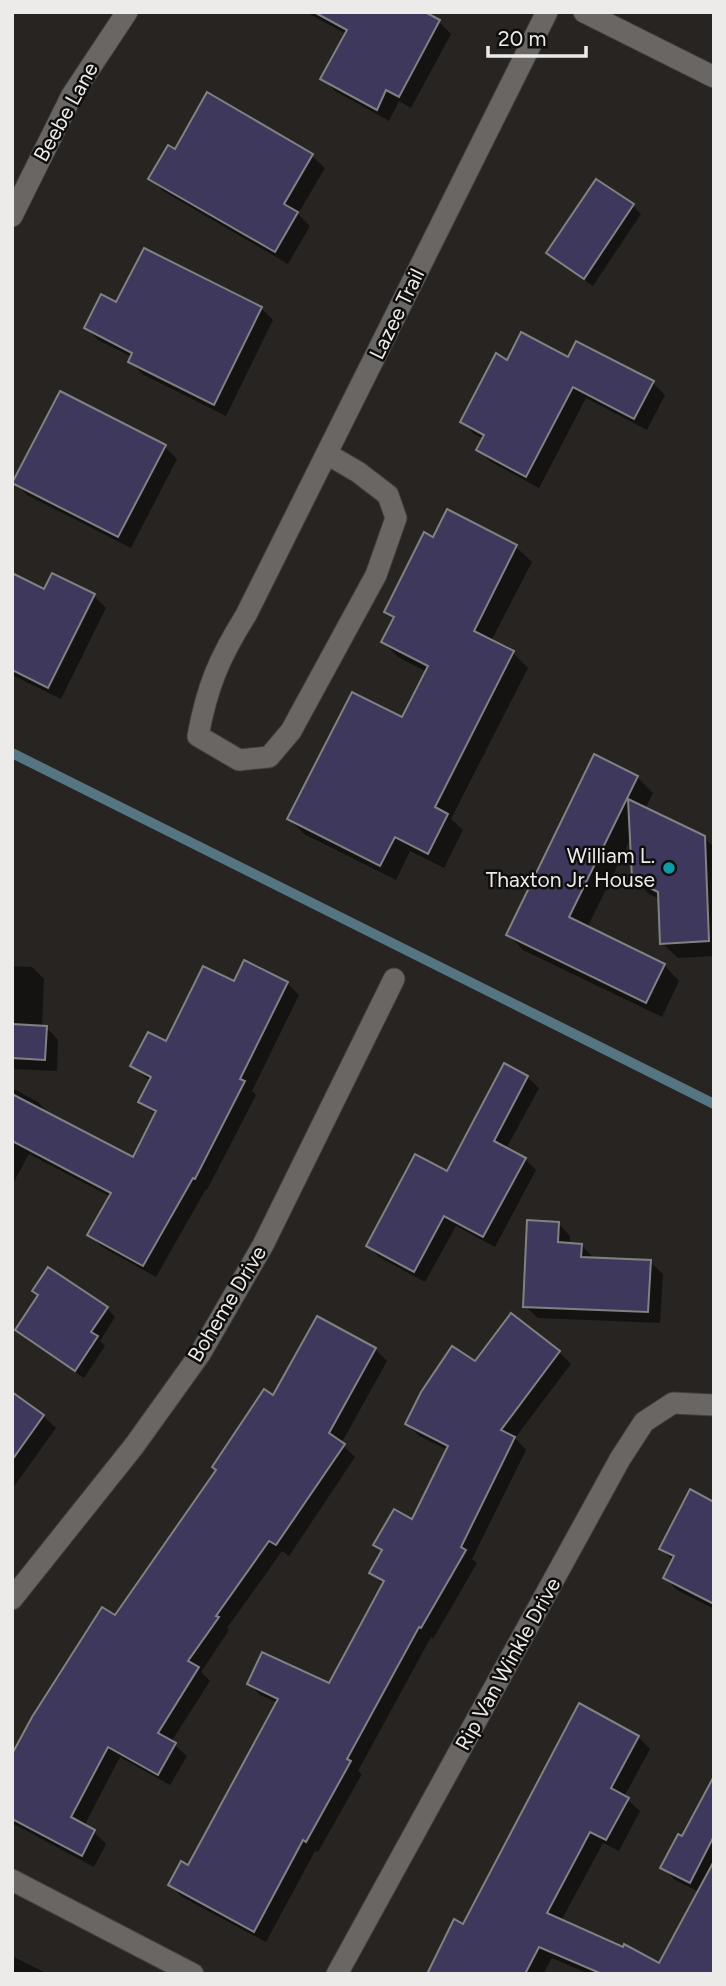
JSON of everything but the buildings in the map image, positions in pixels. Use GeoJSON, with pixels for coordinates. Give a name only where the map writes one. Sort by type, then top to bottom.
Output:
{"type":"FeatureCollection","features":[{"type":"Feature","properties":{"kind":"street","name":"Beebe Lane"},"geometry":{"type":"LineString","coordinates":[[12,216],[72,95],[127,12]]}},
{"type":"Feature","properties":{"kind":"street","name":"Lazee Trail"},"geometry":{"type":"LineString","coordinates":[[327,454],[358,472],[388,495],[396,518],[376,575],[291,731],[269,757],[239,760],[198,736],[206,696],[226,648],[246,615],[547,12]]}},
{"type":"Feature","properties":{"kind":"street"},"geometry":{"type":"LineString","coordinates":[[584,12],[714,77]]}},
{"type":"Feature","properties":{"kind":"street","name":"Boheme Drive"},"geometry":{"type":"LineString","coordinates":[[12,1599],[134,1446],[200,1354],[263,1245],[394,979]]}},
{"type":"Feature","properties":{"kind":"street","name":"Rip Van Winkle Drive"},"geometry":{"type":"LineString","coordinates":[[337,1974],[644,1422],[673,1403],[714,1405]]}},
{"type":"Feature","properties":{"kind":"street"},"geometry":{"type":"LineString","coordinates":[[12,1880],[192,1974]]}},
{"type":"Feature","properties":{"kind":"waterway"},"geometry":{"type":"LineString","coordinates":[[12,753],[714,1104]]}},
{"type":"Feature","properties":{"kind":"place","name":"William L. Thaxton Jr. House"},"geometry":{"type":"Point","coordinates":[669,868]}}]}
